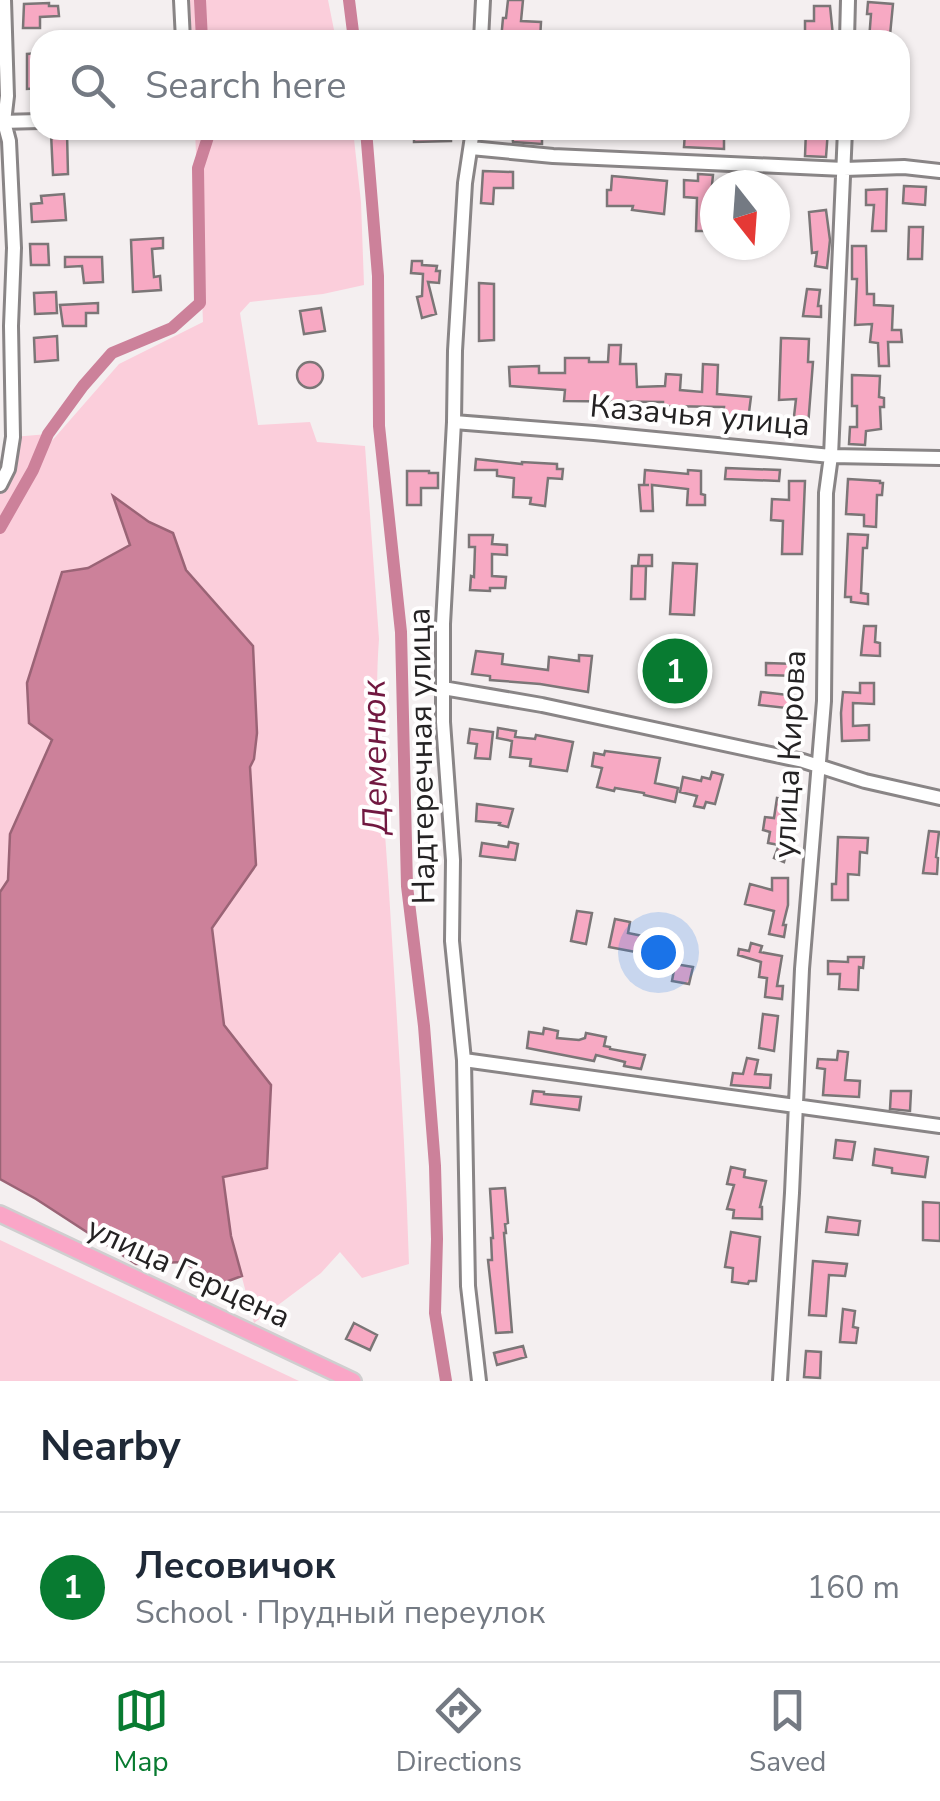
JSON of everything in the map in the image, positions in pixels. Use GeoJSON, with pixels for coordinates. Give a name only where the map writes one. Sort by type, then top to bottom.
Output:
{"type":"FeatureCollection","features":[{"type":"Feature","properties":{"kind":"main road","name":"улица Герцена"},"geometry":{"type":"LineString","coordinates":[[0,1214],[353,1381]]}},
{"type":"Feature","properties":{"kind":"street"},"geometry":{"type":"LineString","coordinates":[[0,485],[8,469],[13,437],[14,248],[9,140],[2,122],[6,96],[4,0]]}},
{"type":"Feature","properties":{"kind":"street"},"geometry":{"type":"LineString","coordinates":[[180,0],[182,30]]}},
{"type":"Feature","properties":{"kind":"street"},"geometry":{"type":"LineString","coordinates":[[482,30],[483,0]]}},
{"type":"Feature","properties":{"kind":"street"},"geometry":{"type":"LineString","coordinates":[[847,30],[848,0]]}},
{"type":"Feature","properties":{"kind":"street"},"geometry":{"type":"LineString","coordinates":[[2,122],[30,122]]}},
{"type":"Feature","properties":{"kind":"street","name":"Надтеречная улица"},"geometry":{"type":"LineString","coordinates":[[472,140],[458,290],[443,624],[443,722],[453,860],[452,940],[464,1060],[468,1286],[479,1381]]}},
{"type":"Feature","properties":{"kind":"street","name":"улица Кирова"},"geometry":{"type":"LineString","coordinates":[[780,1381],[802,969],[824,701],[826,492],[831,456],[845,140]]}},
{"type":"Feature","properties":{"kind":"street"},"geometry":{"type":"LineString","coordinates":[[471,148],[553,156],[940,171]]}},
{"type":"Feature","properties":{"kind":"street","name":"Казачья улица"},"geometry":{"type":"LineString","coordinates":[[454,422],[831,456],[940,458]]}},
{"type":"Feature","properties":{"kind":"street"},"geometry":{"type":"LineString","coordinates":[[443,688],[542,705],[803,762],[940,798]]}},
{"type":"Feature","properties":{"kind":"street"},"geometry":{"type":"LineString","coordinates":[[464,1060],[940,1126]]}},
{"type":"Feature","properties":{"kind":"shaded area"},"geometry":{"type":"Polygon","coordinates":[[[190,0],[328,0],[334,30],[191,30],[190,0]]]}},
{"type":"Feature","properties":{"kind":"shaded area"},"geometry":{"type":"Polygon","coordinates":[[[195,140],[354,140],[364,285],[250,302],[240,313],[258,425],[310,422],[317,442],[365,446],[379,639],[378,728],[409,1264],[362,1278],[340,1252],[321,1273],[254,1323],[231,1236],[223,1177],[271,1085],[224,1025],[212,928],[231,898],[254,759],[253,646],[185,570],[173,533],[114,498],[130,545],[88,568],[62,572],[27,683],[29,723],[52,740],[10,834],[8,880],[0,892],[0,485],[13,437],[48,434],[43,451],[119,364],[203,322],[195,140]]]}},
{"type":"Feature","properties":{"kind":"shaded area"},"geometry":{"type":"Polygon","coordinates":[[[113,496],[149,522],[173,533],[186,570],[253,646],[257,733],[250,767],[256,865],[212,928],[224,1025],[271,1085],[267,1168],[223,1177],[231,1236],[242,1276],[220,1284],[183,1262],[136,1264],[0,1179],[0,892],[8,880],[10,834],[52,740],[29,723],[27,683],[62,572],[88,568],[130,545],[113,496]]]}},
{"type":"Feature","properties":{"kind":"shaded area"},"geometry":{"type":"Polygon","coordinates":[[[0,1240],[299,1381],[0,1381],[0,1240]]]}},
{"type":"Feature","properties":{"kind":"building"},"geometry":{"type":"Polygon","coordinates":[[[508,0],[523,0],[521,21],[541,22],[541,30],[502,30],[508,0]]]}},
{"type":"Feature","properties":{"kind":"building"},"geometry":{"type":"Polygon","coordinates":[[[868,2],[893,4],[890,30],[870,30],[871,14],[867,14],[868,2]]]}},
{"type":"Feature","properties":{"kind":"building"},"geometry":{"type":"Polygon","coordinates":[[[24,4],[58,6],[59,16],[40,17],[40,28],[23,28],[24,4]]]}},
{"type":"Feature","properties":{"kind":"building"},"geometry":{"type":"Polygon","coordinates":[[[814,6],[830,6],[832,30],[805,30],[805,21],[814,21],[814,6]]]}},
{"type":"Feature","properties":{"kind":"building"},"geometry":{"type":"Polygon","coordinates":[[[27,54],[30,54],[27,89],[27,54]]]}},
{"type":"Feature","properties":{"kind":"building"},"geometry":{"type":"Polygon","coordinates":[[[51,140],[67,140],[68,174],[53,175],[51,140]]]}},
{"type":"Feature","properties":{"kind":"building"},"geometry":{"type":"Polygon","coordinates":[[[542,140],[542,144],[513,142],[542,140]]]}},
{"type":"Feature","properties":{"kind":"building"},"geometry":{"type":"Polygon","coordinates":[[[684,140],[724,140],[724,149],[684,147],[684,140]]]}},
{"type":"Feature","properties":{"kind":"building"},"geometry":{"type":"Polygon","coordinates":[[[806,140],[827,140],[826,157],[805,156],[806,140]]]}},
{"type":"Feature","properties":{"kind":"building"},"geometry":{"type":"Polygon","coordinates":[[[483,171],[513,172],[513,188],[494,188],[493,204],[481,203],[483,171]]]}},
{"type":"Feature","properties":{"kind":"building"},"geometry":{"type":"Polygon","coordinates":[[[700,174],[700,231],[696,231],[697,198],[684,197],[684,180],[698,181],[700,174]]]}},
{"type":"Feature","properties":{"kind":"building"},"geometry":{"type":"Polygon","coordinates":[[[612,176],[667,181],[664,214],[632,210],[633,206],[607,206],[612,176]]]}},
{"type":"Feature","properties":{"kind":"building"},"geometry":{"type":"Polygon","coordinates":[[[904,186],[926,187],[925,205],[903,203],[904,186]]]}},
{"type":"Feature","properties":{"kind":"building"},"geometry":{"type":"Polygon","coordinates":[[[887,189],[886,231],[872,231],[874,205],[866,205],[866,190],[887,189]]]}},
{"type":"Feature","properties":{"kind":"building"},"geometry":{"type":"Polygon","coordinates":[[[64,194],[66,220],[32,222],[31,204],[42,203],[41,196],[64,194]]]}},
{"type":"Feature","properties":{"kind":"building"},"geometry":{"type":"Polygon","coordinates":[[[826,210],[830,240],[827,268],[815,266],[817,252],[812,253],[809,212],[826,210]]]}},
{"type":"Feature","properties":{"kind":"building"},"geometry":{"type":"Polygon","coordinates":[[[909,227],[923,227],[922,259],[908,259],[909,227]]]}},
{"type":"Feature","properties":{"kind":"building"},"geometry":{"type":"Polygon","coordinates":[[[163,238],[163,248],[152,249],[154,277],[160,276],[161,290],[133,292],[131,240],[163,238]]]}},
{"type":"Feature","properties":{"kind":"building"},"geometry":{"type":"Polygon","coordinates":[[[30,244],[48,244],[49,265],[31,265],[30,244]]]}},
{"type":"Feature","properties":{"kind":"building"},"geometry":{"type":"Polygon","coordinates":[[[852,246],[866,246],[867,294],[874,294],[874,305],[893,306],[892,330],[901,330],[902,342],[888,342],[889,366],[879,366],[878,343],[870,342],[872,324],[855,325],[857,279],[852,279],[852,246]]]}},
{"type":"Feature","properties":{"kind":"building"},"geometry":{"type":"Polygon","coordinates":[[[65,257],[102,257],[103,282],[84,283],[82,266],[65,267],[65,257]]]}},
{"type":"Feature","properties":{"kind":"building"},"geometry":{"type":"Polygon","coordinates":[[[412,261],[437,266],[436,271],[440,271],[439,283],[428,282],[436,314],[422,318],[417,297],[422,296],[423,274],[411,273],[412,261]]]}},
{"type":"Feature","properties":{"kind":"building"},"geometry":{"type":"Polygon","coordinates":[[[479,283],[494,284],[494,340],[479,341],[479,283]]]}},
{"type":"Feature","properties":{"kind":"building"},"geometry":{"type":"Polygon","coordinates":[[[807,289],[820,290],[821,317],[803,316],[807,289]]]}},
{"type":"Feature","properties":{"kind":"building"},"geometry":{"type":"Polygon","coordinates":[[[56,292],[57,313],[35,314],[34,293],[56,292]]]}},
{"type":"Feature","properties":{"kind":"building"},"geometry":{"type":"Polygon","coordinates":[[[98,303],[98,313],[86,313],[86,326],[63,326],[60,305],[98,303]]]}},
{"type":"Feature","properties":{"kind":"building"},"geometry":{"type":"Polygon","coordinates":[[[321,308],[325,331],[304,334],[300,311],[321,308]]]}},
{"type":"Feature","properties":{"kind":"building"},"geometry":{"type":"Polygon","coordinates":[[[57,336],[58,360],[35,362],[34,338],[57,336]]]}},
{"type":"Feature","properties":{"kind":"building"},"geometry":{"type":"Polygon","coordinates":[[[781,338],[809,339],[808,362],[813,362],[808,426],[793,425],[796,399],[779,400],[781,338]]]}},
{"type":"Feature","properties":{"kind":"building"},"geometry":{"type":"Polygon","coordinates":[[[609,345],[621,345],[620,364],[636,364],[637,387],[665,386],[666,374],[681,375],[680,390],[702,392],[703,364],[718,365],[717,394],[751,397],[748,420],[723,417],[724,407],[564,401],[565,390],[510,386],[509,367],[539,366],[539,373],[565,373],[565,358],[608,362],[609,345]]]}},
{"type":"Feature","properties":{"kind":"building"},"geometry":{"type":"Polygon","coordinates":[[[310,362],[319,366],[323,375],[319,384],[310,388],[301,384],[297,375],[301,366],[310,362]]]}},
{"type":"Feature","properties":{"kind":"building"},"geometry":{"type":"Polygon","coordinates":[[[852,375],[880,376],[879,397],[884,398],[884,407],[880,407],[881,429],[866,431],[865,445],[849,444],[850,427],[857,427],[852,375]]]}},
{"type":"Feature","properties":{"kind":"building"},"geometry":{"type":"Polygon","coordinates":[[[476,459],[557,464],[557,469],[563,469],[562,479],[548,478],[545,506],[530,504],[531,498],[513,497],[514,478],[497,476],[497,470],[475,470],[476,459]]]}},
{"type":"Feature","properties":{"kind":"building"},"geometry":{"type":"Polygon","coordinates":[[[726,468],[780,470],[779,481],[725,479],[726,468]]]}},
{"type":"Feature","properties":{"kind":"building"},"geometry":{"type":"Polygon","coordinates":[[[645,470],[688,474],[688,470],[701,471],[705,505],[687,505],[688,489],[652,485],[653,511],[641,511],[639,485],[644,485],[645,470]]]}},
{"type":"Feature","properties":{"kind":"building"},"geometry":{"type":"Polygon","coordinates":[[[407,471],[438,473],[438,488],[421,488],[421,505],[407,505],[407,471]]]}},
{"type":"Feature","properties":{"kind":"building"},"geometry":{"type":"Polygon","coordinates":[[[848,479],[883,483],[882,495],[877,495],[876,527],[864,526],[864,515],[846,514],[848,479]]]}},
{"type":"Feature","properties":{"kind":"building"},"geometry":{"type":"Polygon","coordinates":[[[789,481],[805,481],[802,554],[782,554],[783,521],[771,520],[772,499],[789,500],[789,481]]]}},
{"type":"Feature","properties":{"kind":"building"},"geometry":{"type":"Polygon","coordinates":[[[848,534],[868,535],[867,548],[863,548],[861,593],[868,594],[868,604],[851,602],[851,597],[845,597],[848,534]]]}},
{"type":"Feature","properties":{"kind":"building"},"geometry":{"type":"Polygon","coordinates":[[[469,535],[493,535],[492,544],[507,545],[507,555],[492,554],[492,576],[506,577],[505,588],[470,590],[475,547],[469,547],[469,535]]]}},
{"type":"Feature","properties":{"kind":"building"},"geometry":{"type":"Polygon","coordinates":[[[639,555],[652,555],[652,566],[646,566],[645,599],[631,599],[632,566],[638,566],[639,555]]]}},
{"type":"Feature","properties":{"kind":"building"},"geometry":{"type":"Polygon","coordinates":[[[673,563],[697,564],[694,615],[670,614],[673,563]]]}},
{"type":"Feature","properties":{"kind":"building"},"geometry":{"type":"Polygon","coordinates":[[[864,626],[876,626],[875,642],[880,643],[880,656],[861,655],[864,626]]]}},
{"type":"Feature","properties":{"kind":"building"},"geometry":{"type":"Polygon","coordinates":[[[476,651],[503,654],[502,664],[548,670],[549,657],[579,661],[579,655],[592,656],[588,692],[490,680],[490,676],[472,674],[476,651]]]}},
{"type":"Feature","properties":{"kind":"building"},"geometry":{"type":"Polygon","coordinates":[[[766,663],[797,664],[797,676],[766,675],[766,663]]]}},
{"type":"Feature","properties":{"kind":"building"},"geometry":{"type":"Polygon","coordinates":[[[860,683],[874,683],[874,704],[853,703],[853,726],[869,725],[869,740],[842,741],[843,692],[860,693],[860,683]]]}},
{"type":"Feature","properties":{"kind":"building"},"geometry":{"type":"Polygon","coordinates":[[[761,692],[797,696],[795,709],[759,705],[761,692]]]}},
{"type":"Feature","properties":{"kind":"building"},"geometry":{"type":"Polygon","coordinates":[[[498,728],[516,731],[515,737],[535,739],[536,735],[573,742],[567,771],[530,766],[531,759],[510,757],[512,741],[497,738],[498,728]]]}},
{"type":"Feature","properties":{"kind":"building"},"geometry":{"type":"Polygon","coordinates":[[[470,729],[493,732],[490,759],[475,758],[477,744],[468,743],[470,729]]]}},
{"type":"Feature","properties":{"kind":"building"},"geometry":{"type":"Polygon","coordinates":[[[605,751],[660,758],[655,783],[678,788],[675,802],[597,787],[602,768],[592,766],[594,753],[604,755],[605,751]]]}},
{"type":"Feature","properties":{"kind":"building"},"geometry":{"type":"Polygon","coordinates":[[[712,772],[723,775],[715,804],[694,806],[697,796],[680,792],[683,777],[701,781],[702,777],[710,779],[712,772]]]}},
{"type":"Feature","properties":{"kind":"building"},"geometry":{"type":"Polygon","coordinates":[[[777,798],[791,800],[787,826],[793,827],[784,862],[774,858],[779,845],[768,843],[770,832],[763,830],[765,817],[774,818],[777,798]]]}},
{"type":"Feature","properties":{"kind":"building"},"geometry":{"type":"Polygon","coordinates":[[[477,804],[513,809],[508,827],[476,821],[477,804]]]}},
{"type":"Feature","properties":{"kind":"building"},"geometry":{"type":"Polygon","coordinates":[[[929,831],[939,832],[937,874],[923,873],[929,831]]]}},
{"type":"Feature","properties":{"kind":"building"},"geometry":{"type":"Polygon","coordinates":[[[838,837],[868,838],[867,853],[860,852],[859,875],[848,874],[848,900],[832,900],[838,837]]]}},
{"type":"Feature","properties":{"kind":"building"},"geometry":{"type":"Polygon","coordinates":[[[509,842],[518,844],[515,860],[480,856],[482,843],[508,847],[509,842]]]}},
{"type":"Feature","properties":{"kind":"building"},"geometry":{"type":"Polygon","coordinates":[[[772,878],[788,878],[784,937],[769,934],[774,911],[745,904],[750,884],[772,890],[772,878]]]}},
{"type":"Feature","properties":{"kind":"building"},"geometry":{"type":"Polygon","coordinates":[[[577,911],[592,913],[586,944],[571,941],[577,911]]]}},
{"type":"Feature","properties":{"kind":"building"},"geometry":{"type":"Polygon","coordinates":[[[615,919],[630,922],[628,933],[677,943],[673,959],[609,947],[615,919]]]}},
{"type":"Feature","properties":{"kind":"building"},"geometry":{"type":"Polygon","coordinates":[[[751,943],[762,946],[760,952],[782,956],[777,986],[783,986],[782,999],[765,997],[767,978],[759,977],[761,962],[738,955],[739,949],[749,951],[751,943]]]}},
{"type":"Feature","properties":{"kind":"building"},"geometry":{"type":"Polygon","coordinates":[[[848,957],[864,957],[863,968],[859,967],[858,990],[839,989],[840,974],[828,974],[828,961],[848,962],[848,957]]]}},
{"type":"Feature","properties":{"kind":"building"},"geometry":{"type":"Polygon","coordinates":[[[675,964],[693,967],[689,984],[672,981],[675,964]]]}},
{"type":"Feature","properties":{"kind":"building"},"geometry":{"type":"Polygon","coordinates":[[[763,1014],[778,1016],[774,1051],[759,1048],[763,1014]]]}},
{"type":"Feature","properties":{"kind":"building"},"geometry":{"type":"Polygon","coordinates":[[[544,1028],[558,1031],[557,1038],[579,1040],[586,1033],[606,1037],[604,1046],[610,1049],[645,1055],[641,1069],[596,1055],[594,1061],[527,1048],[529,1032],[543,1034],[544,1028]]]}},
{"type":"Feature","properties":{"kind":"building"},"geometry":{"type":"Polygon","coordinates":[[[838,1051],[848,1052],[845,1080],[860,1081],[859,1097],[823,1095],[825,1069],[817,1068],[818,1059],[837,1060],[838,1051]]]}},
{"type":"Feature","properties":{"kind":"building"},"geometry":{"type":"Polygon","coordinates":[[[747,1058],[758,1060],[755,1074],[771,1075],[770,1088],[731,1085],[733,1073],[743,1074],[747,1058]]]}},
{"type":"Feature","properties":{"kind":"building"},"geometry":{"type":"Polygon","coordinates":[[[533,1091],[581,1097],[579,1110],[531,1104],[533,1091]]]}},
{"type":"Feature","properties":{"kind":"building"},"geometry":{"type":"Polygon","coordinates":[[[891,1091],[911,1091],[910,1111],[890,1109],[891,1091]]]}},
{"type":"Feature","properties":{"kind":"building"},"geometry":{"type":"Polygon","coordinates":[[[836,1140],[855,1142],[852,1160],[834,1158],[836,1140]]]}},
{"type":"Feature","properties":{"kind":"building"},"geometry":{"type":"Polygon","coordinates":[[[875,1149],[928,1157],[925,1177],[892,1173],[892,1168],[873,1165],[875,1149]]]}},
{"type":"Feature","properties":{"kind":"building"},"geometry":{"type":"Polygon","coordinates":[[[731,1167],[745,1170],[744,1177],[766,1181],[760,1207],[762,1219],[733,1218],[734,1210],[727,1209],[734,1185],[727,1184],[731,1167]]]}},
{"type":"Feature","properties":{"kind":"building"},"geometry":{"type":"Polygon","coordinates":[[[505,1188],[508,1223],[504,1233],[512,1332],[496,1333],[488,1260],[492,1260],[493,1238],[490,1189],[505,1188]]]}},
{"type":"Feature","properties":{"kind":"building"},"geometry":{"type":"Polygon","coordinates":[[[923,1202],[940,1203],[940,1241],[923,1240],[923,1202]]]}},
{"type":"Feature","properties":{"kind":"building"},"geometry":{"type":"Polygon","coordinates":[[[828,1217],[860,1221],[858,1235],[826,1232],[828,1217]]]}},
{"type":"Feature","properties":{"kind":"building"},"geometry":{"type":"Polygon","coordinates":[[[731,1232],[760,1237],[756,1281],[732,1282],[733,1268],[725,1267],[731,1232]]]}},
{"type":"Feature","properties":{"kind":"building"},"geometry":{"type":"Polygon","coordinates":[[[813,1261],[847,1264],[845,1276],[829,1275],[826,1316],[809,1315],[813,1261]]]}},
{"type":"Feature","properties":{"kind":"building"},"geometry":{"type":"Polygon","coordinates":[[[843,1309],[855,1311],[856,1343],[840,1342],[843,1309]]]}},
{"type":"Feature","properties":{"kind":"building"},"geometry":{"type":"Polygon","coordinates":[[[354,1323],[377,1335],[370,1350],[346,1339],[354,1323]]]}},
{"type":"Feature","properties":{"kind":"building"},"geometry":{"type":"Polygon","coordinates":[[[523,1346],[526,1357],[497,1365],[494,1353],[523,1346]]]}},
{"type":"Feature","properties":{"kind":"building"},"geometry":{"type":"Polygon","coordinates":[[[806,1351],[821,1352],[820,1378],[804,1377],[806,1351]]]}},
{"type":"Feature","properties":{"kind":"waterway"},"geometry":{"type":"LineString","coordinates":[[200,0],[202,30]]}},
{"type":"Feature","properties":{"kind":"waterway","name":"Деменюк"},"geometry":{"type":"LineString","coordinates":[[349,0],[353,30]]}},
{"type":"Feature","properties":{"kind":"waterway"},"geometry":{"type":"LineString","coordinates":[[0,528],[33,470],[48,434],[112,353],[172,328],[200,303],[198,168],[207,140]]}},
{"type":"Feature","properties":{"kind":"waterway","name":"Деменюк"},"geometry":{"type":"LineString","coordinates":[[367,140],[378,276],[379,426],[401,632],[407,886],[424,1026],[435,1166],[435,1313],[446,1381]]}},
{"type":"Feature","properties":{"kind":"place","name":"Лесовичок"},"geometry":{"type":"Point","coordinates":[675,671]}}]}
